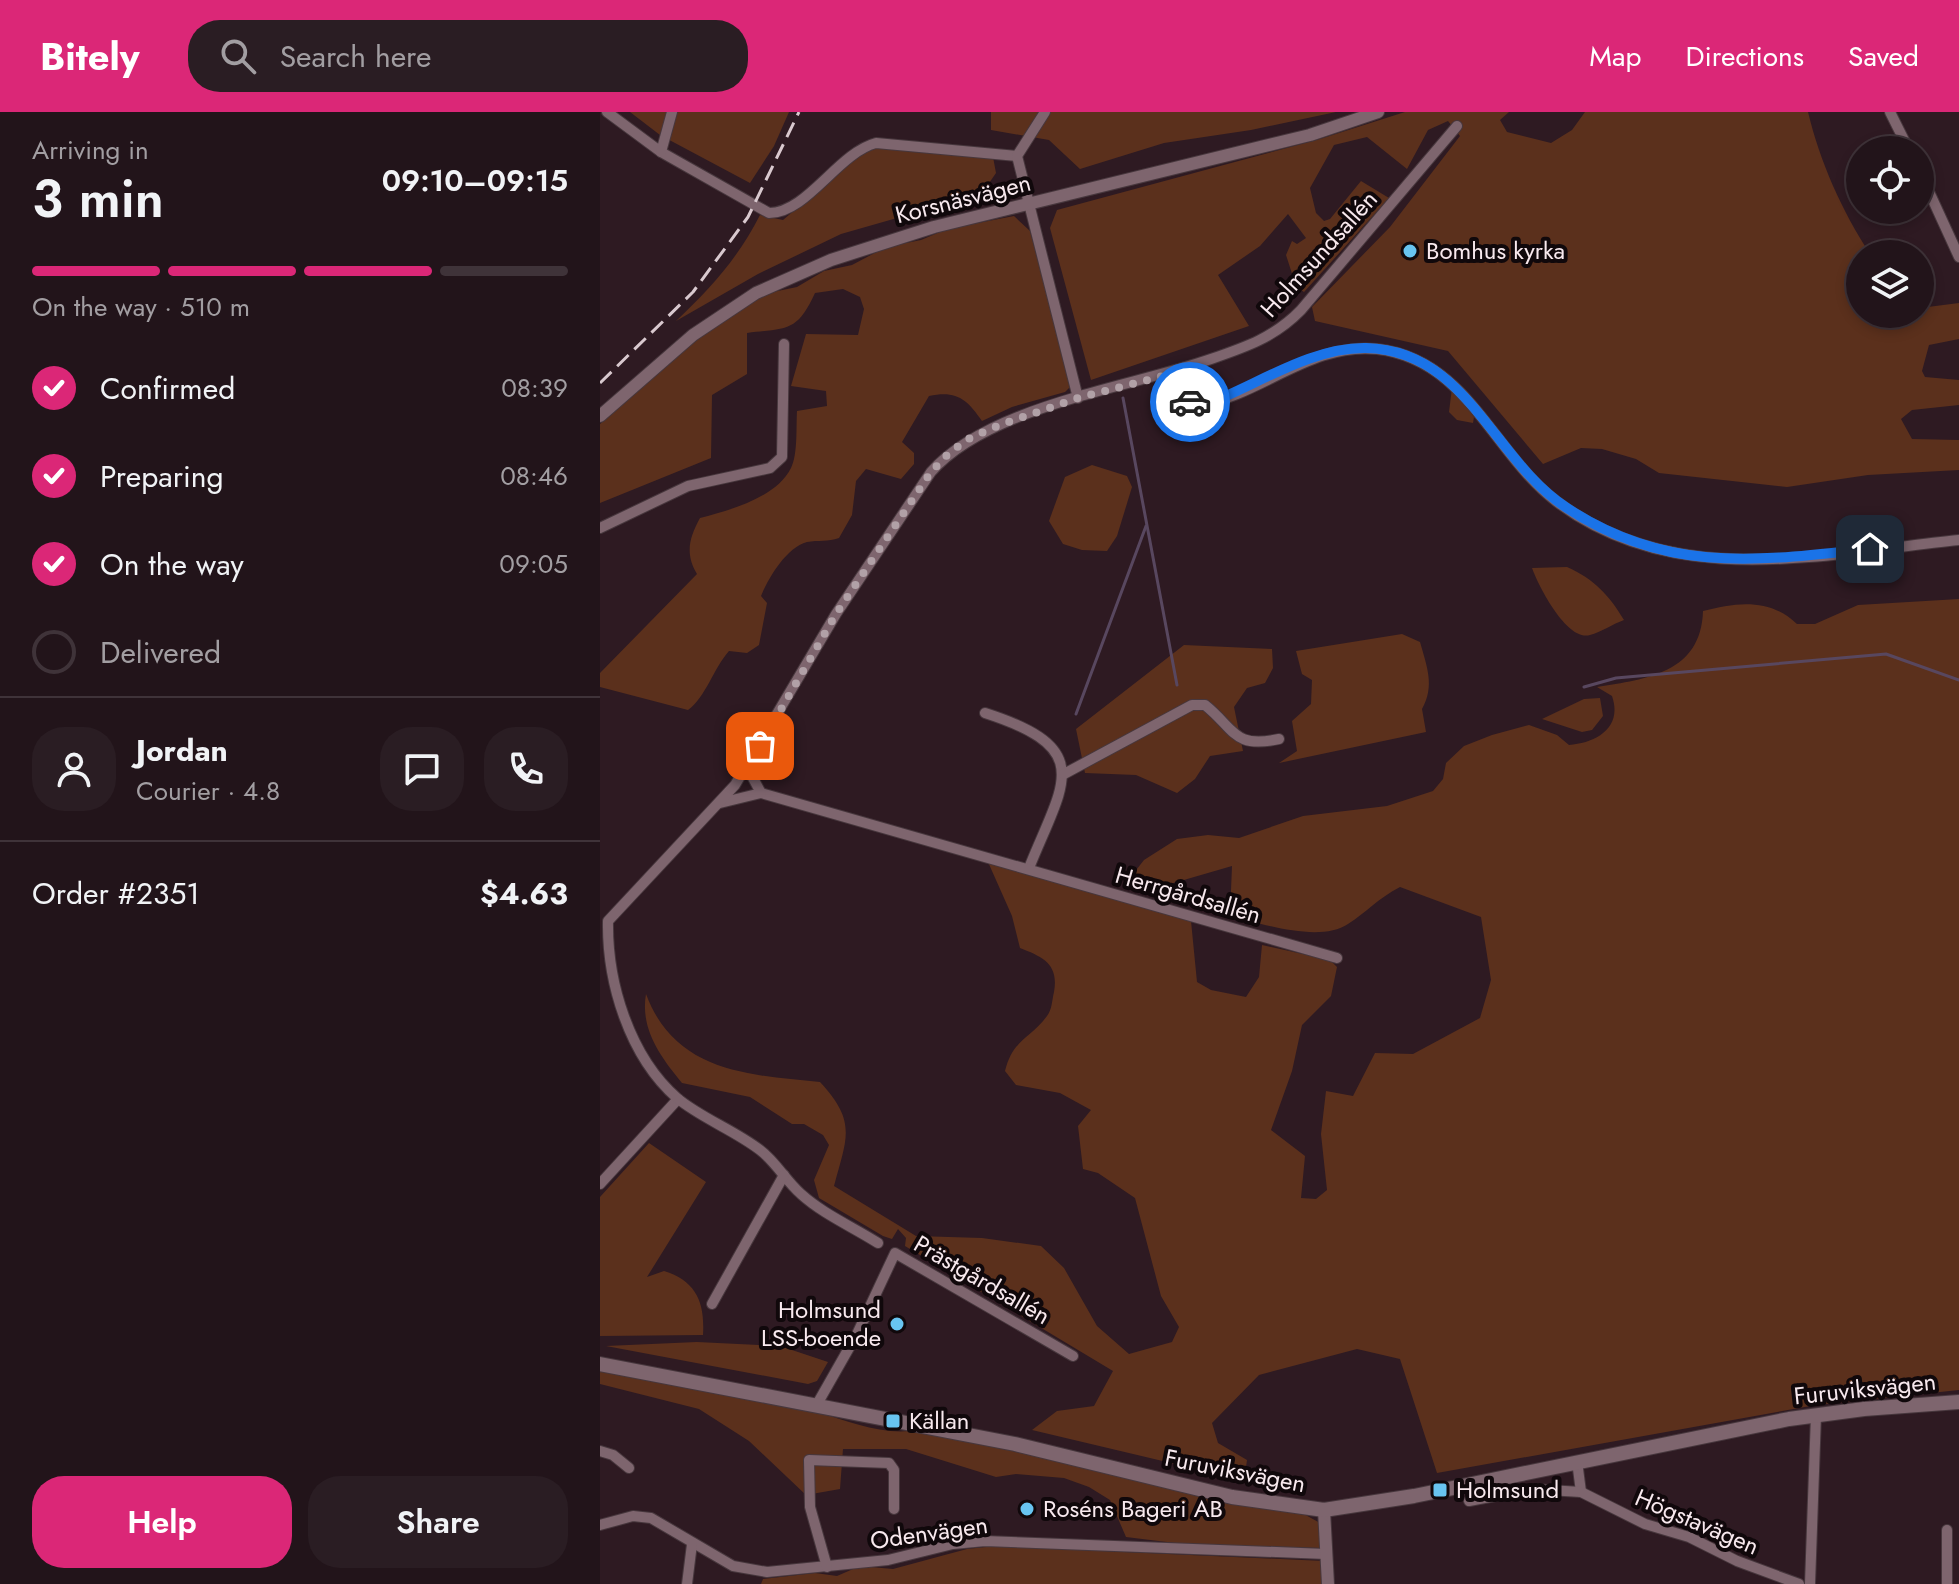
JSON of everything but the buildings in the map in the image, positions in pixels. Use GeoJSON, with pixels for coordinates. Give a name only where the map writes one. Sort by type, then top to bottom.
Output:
{"type":"FeatureCollection","features":[{"type":"Feature","properties":{"kind":"main road","name":"Furuviksvägen"},"geometry":{"type":"LineString","coordinates":[[600,1364],[1042,1450],[1232,1497],[1324,1510],[1398,1499],[1816,1415],[1959,1402]]}},
{"type":"Feature","properties":{"kind":"street"},"geometry":{"type":"LineString","coordinates":[[607,112],[661,152],[769,213],[788,209],[858,151],[876,143],[901,142],[1017,156]]}},
{"type":"Feature","properties":{"kind":"street"},"geometry":{"type":"LineString","coordinates":[[661,152],[672,112]]}},
{"type":"Feature","properties":{"kind":"street"},"geometry":{"type":"LineString","coordinates":[[1045,112],[1017,156],[1078,398]]}},
{"type":"Feature","properties":{"kind":"street","name":"Korsnäsvägen"},"geometry":{"type":"LineString","coordinates":[[600,416],[693,335],[756,293],[891,239],[1310,135],[1378,112]]}},
{"type":"Feature","properties":{"kind":"street"},"geometry":{"type":"LineString","coordinates":[[1890,112],[1902,136]]}},
{"type":"Feature","properties":{"kind":"street","name":"Holmsundsallén"},"geometry":{"type":"LineString","coordinates":[[678,1099],[653,1069],[625,1017],[610,968],[604,918],[720,803],[747,767],[836,614],[931,472],[970,438],[1078,398],[1167,375],[1253,345],[1288,323],[1457,126]]}},
{"type":"Feature","properties":{"kind":"street"},"geometry":{"type":"LineString","coordinates":[[1934,203],[1959,257]]}},
{"type":"Feature","properties":{"kind":"street"},"geometry":{"type":"LineString","coordinates":[[600,528],[688,486],[770,468],[782,457],[784,344]]}},
{"type":"Feature","properties":{"kind":"street"},"geometry":{"type":"LineString","coordinates":[[1167,375],[1188,402],[1201,405],[1336,351],[1366,348],[1411,356],[1451,381],[1533,480],[1564,507],[1628,541],[1689,558],[1758,561],[1959,540]]}},
{"type":"Feature","properties":{"kind":"street"},"geometry":{"type":"LineString","coordinates":[[1029,868],[1064,774],[1192,705],[1205,705],[1230,733],[1241,739],[1252,743],[1279,739]]}},
{"type":"Feature","properties":{"kind":"street"},"geometry":{"type":"LineString","coordinates":[[985,713],[1023,728],[1053,748],[1064,774]]}},
{"type":"Feature","properties":{"kind":"street"},"geometry":{"type":"LineString","coordinates":[[720,803],[761,793],[747,767]]}},
{"type":"Feature","properties":{"kind":"street","name":"Herrgårdsallén"},"geometry":{"type":"LineString","coordinates":[[761,793],[1337,958]]}},
{"type":"Feature","properties":{"kind":"street"},"geometry":{"type":"LineString","coordinates":[[600,1184],[678,1099]]}},
{"type":"Feature","properties":{"kind":"street","name":"Prästgårdsallén"},"geometry":{"type":"LineString","coordinates":[[678,1099],[760,1150],[809,1201],[878,1243]]}},
{"type":"Feature","properties":{"kind":"street"},"geometry":{"type":"LineString","coordinates":[[712,1304],[784,1175]]}},
{"type":"Feature","properties":{"kind":"street","name":"Prästgårdsallén"},"geometry":{"type":"LineString","coordinates":[[816,1406],[857,1334],[895,1253],[1073,1356]]}},
{"type":"Feature","properties":{"kind":"street"},"geometry":{"type":"LineString","coordinates":[[1810,1584],[1816,1415]]}},
{"type":"Feature","properties":{"kind":"street"},"geometry":{"type":"LineString","coordinates":[[600,1451],[619,1459],[629,1468]]}},
{"type":"Feature","properties":{"kind":"street"},"geometry":{"type":"LineString","coordinates":[[827,1567],[810,1507],[809,1460],[889,1463],[894,1470],[894,1509]]}},
{"type":"Feature","properties":{"kind":"street"},"geometry":{"type":"LineString","coordinates":[[1577,1461],[1581,1492]]}},
{"type":"Feature","properties":{"kind":"street","name":"Högstavägen"},"geometry":{"type":"LineString","coordinates":[[1469,1501],[1532,1489],[1581,1492],[1645,1524],[1689,1537],[1737,1561],[1799,1584]]}},
{"type":"Feature","properties":{"kind":"street"},"geometry":{"type":"LineString","coordinates":[[1324,1510],[1328,1584]]}},
{"type":"Feature","properties":{"kind":"street","name":"Odenvägen"},"geometry":{"type":"LineString","coordinates":[[600,1525],[633,1516],[646,1517],[733,1566],[752,1571],[888,1560],[953,1544],[985,1541],[1326,1554]]}},
{"type":"Feature","properties":{"kind":"street"},"geometry":{"type":"LineString","coordinates":[[1947,1530],[1947,1584]]}},
{"type":"Feature","properties":{"kind":"street"},"geometry":{"type":"LineString","coordinates":[[687,1584],[692,1544]]}},
{"type":"Feature","properties":{"kind":"shaded area"},"geometry":{"type":"Polygon","coordinates":[[[630,112],[789,112],[774,146],[750,183],[660,135],[630,112]]]}},
{"type":"Feature","properties":{"kind":"shaded area"},"geometry":{"type":"Polygon","coordinates":[[[991,112],[1336,112],[1251,130],[1164,143],[1080,169],[1049,140],[991,130],[991,112]]]}},
{"type":"Feature","properties":{"kind":"shaded area"},"geometry":{"type":"Polygon","coordinates":[[[1405,112],[1509,112],[1500,120],[1507,132],[1551,143],[1572,130],[1585,112],[1808,112],[1819,149],[1846,213],[1846,224],[1852,224],[1862,240],[1846,240],[1846,328],[1934,328],[1934,306],[1959,303],[1959,339],[1929,345],[1922,371],[1925,377],[1959,380],[1959,405],[1912,410],[1901,419],[1912,439],[1959,440],[1959,470],[1868,475],[1787,487],[1659,473],[1636,459],[1602,449],[1581,448],[1543,464],[1448,351],[1315,321],[1312,307],[1390,227],[1460,136],[1448,121],[1428,130],[1407,169],[1367,137],[1334,145],[1310,188],[1316,213],[1324,221],[1330,219],[1361,181],[1389,198],[1304,292],[1296,286],[1286,255],[1292,241],[1297,244],[1306,238],[1288,214],[1260,246],[1218,275],[1249,326],[1091,380],[1050,228],[1057,210],[1320,139],[1405,112]]]}},
{"type":"Feature","properties":{"kind":"shaded area"},"geometry":{"type":"Polygon","coordinates":[[[895,146],[993,157],[996,173],[985,189],[934,201],[904,216],[841,234],[758,274],[676,321],[723,272],[760,215],[783,220],[869,149],[895,146]]]}},
{"type":"Feature","properties":{"kind":"shaded area"},"geometry":{"type":"Polygon","coordinates":[[[1014,216],[1030,231],[1071,386],[1065,392],[1012,407],[982,421],[966,402],[954,395],[929,396],[902,442],[914,453],[914,464],[901,479],[866,469],[856,481],[852,515],[839,538],[807,542],[785,557],[761,596],[767,603],[759,645],[747,653],[729,651],[705,690],[688,710],[600,687],[600,673],[697,574],[691,560],[690,546],[700,518],[738,507],[764,495],[791,468],[796,448],[797,411],[827,406],[826,391],[791,386],[806,334],[858,335],[864,309],[860,297],[843,289],[815,293],[803,315],[790,326],[747,333],[747,374],[712,395],[711,458],[600,503],[600,424],[694,339],[759,295],[797,287],[824,271],[852,265],[886,247],[921,240],[947,229],[1014,216]]]}},
{"type":"Feature","properties":{"kind":"shaded area"},"geometry":{"type":"Polygon","coordinates":[[[1452,388],[1474,417],[1473,423],[1457,420],[1449,412],[1452,388]]]}},
{"type":"Feature","properties":{"kind":"shaded area"},"geometry":{"type":"Polygon","coordinates":[[[1092,465],[1127,476],[1132,487],[1117,536],[1107,551],[1082,550],[1063,544],[1049,521],[1065,477],[1092,465]]]}},
{"type":"Feature","properties":{"kind":"shaded area"},"geometry":{"type":"Polygon","coordinates":[[[1567,567],[1600,589],[1624,620],[1590,635],[1581,635],[1572,630],[1540,587],[1532,568],[1567,567]]]}},
{"type":"Feature","properties":{"kind":"shaded area"},"geometry":{"type":"Polygon","coordinates":[[[1959,599],[1959,1390],[1816,1405],[1437,1473],[1400,1359],[1357,1349],[1259,1375],[1212,1423],[1218,1443],[1247,1460],[1246,1467],[1230,1477],[1032,1430],[1057,1411],[1094,1406],[1113,1371],[905,1246],[906,1238],[898,1229],[892,1239],[883,1236],[819,1198],[814,1180],[829,1145],[823,1135],[804,1124],[792,1124],[750,1097],[682,1083],[659,1052],[649,1030],[646,994],[659,1020],[675,1040],[695,1054],[741,1072],[820,1082],[840,1108],[846,1131],[834,1186],[916,1236],[982,1238],[1041,1246],[1064,1268],[1097,1326],[1129,1354],[1172,1342],[1179,1327],[1161,1296],[1135,1198],[1098,1173],[1083,1169],[1078,1126],[1091,1110],[1060,1093],[1016,1085],[1005,1071],[1012,1052],[1049,1014],[1055,982],[1048,963],[1020,948],[1012,916],[988,862],[1191,921],[1197,982],[1211,990],[1246,997],[1259,977],[1262,945],[1330,960],[1337,967],[1331,996],[1302,1025],[1292,1071],[1271,1130],[1305,1156],[1301,1198],[1316,1199],[1327,1190],[1321,1134],[1326,1091],[1353,1096],[1375,1053],[1413,1054],[1480,1018],[1491,980],[1481,917],[1400,887],[1348,924],[1336,929],[1322,932],[1290,930],[1230,915],[1232,866],[1170,884],[1126,883],[1144,860],[1177,839],[1208,835],[1239,838],[1303,816],[1387,806],[1433,791],[1443,779],[1446,763],[1464,746],[1529,725],[1557,735],[1569,745],[1589,741],[1605,732],[1614,717],[1612,696],[1597,687],[1652,676],[1682,660],[1693,648],[1700,632],[1703,611],[1753,604],[1776,610],[1797,624],[1815,624],[1858,605],[1959,599]]]}},
{"type":"Feature","properties":{"kind":"shaded area"},"geometry":{"type":"Polygon","coordinates":[[[1402,634],[1420,642],[1427,668],[1429,684],[1422,709],[1426,732],[1279,763],[1297,751],[1292,721],[1311,704],[1312,680],[1302,674],[1296,651],[1402,634]]]}},
{"type":"Feature","properties":{"kind":"shaded area"},"geometry":{"type":"Polygon","coordinates":[[[1184,645],[1272,649],[1273,668],[1265,683],[1247,688],[1234,707],[1243,751],[1210,756],[1195,779],[1177,793],[1136,775],[1085,773],[1076,729],[1184,645]]]}},
{"type":"Feature","properties":{"kind":"shaded area"},"geometry":{"type":"Polygon","coordinates":[[[1600,698],[1603,716],[1592,730],[1582,732],[1542,719],[1584,699],[1600,698]]]}},
{"type":"Feature","properties":{"kind":"shaded area"},"geometry":{"type":"Polygon","coordinates":[[[649,1143],[706,1182],[647,1277],[664,1271],[691,1287],[700,1303],[703,1335],[600,1336],[600,1197],[649,1143]]]}},
{"type":"Feature","properties":{"kind":"shaded area"},"geometry":{"type":"Polygon","coordinates":[[[697,1342],[780,1346],[828,1362],[817,1381],[808,1384],[606,1346],[697,1342]]]}},
{"type":"Feature","properties":{"kind":"shaded area"},"geometry":{"type":"Polygon","coordinates":[[[600,1369],[818,1412],[880,1430],[917,1430],[1302,1513],[1320,1523],[1321,1548],[1191,1545],[1126,1537],[1110,1500],[1089,1487],[1064,1478],[1016,1474],[996,1477],[906,1449],[843,1449],[840,1489],[806,1495],[749,1441],[699,1409],[600,1384],[600,1369]]]}},
{"type":"Feature","properties":{"kind":"shaded area"},"geometry":{"type":"Polygon","coordinates":[[[995,1546],[1324,1561],[1324,1584],[761,1584],[763,1579],[815,1573],[837,1576],[860,1566],[893,1569],[967,1549],[995,1546]]]}},
{"type":"Feature","properties":{"kind":"waterway"},"geometry":{"type":"LineString","coordinates":[[1123,398],[1177,685]]}},
{"type":"Feature","properties":{"kind":"waterway"},"geometry":{"type":"LineString","coordinates":[[1076,714],[1146,526]]}},
{"type":"Feature","properties":{"kind":"waterway"},"geometry":{"type":"LineString","coordinates":[[1584,687],[1616,678],[1886,654],[1959,680]]}},
{"type":"Feature","properties":{"kind":"railway"},"geometry":{"type":"LineString","coordinates":[[600,383],[693,292],[748,217],[799,112]]}},
{"type":"Feature","properties":{"kind":"way so far"},"geometry":{"type":"LineString","coordinates":[[760,746],[836,614],[931,472],[960,444],[1000,425],[1078,398],[1167,375],[1190,402]]}},
{"type":"Feature","properties":{"kind":"place","name":"Bomhus kyrka"},"geometry":{"type":"Point","coordinates":[1410,251]}},
{"type":"Feature","properties":{"kind":"place","name":"Holmsund LSS-boende"},"geometry":{"type":"Point","coordinates":[897,1324]}},
{"type":"Feature","properties":{"kind":"place","name":"Källan"},"geometry":{"type":"Point","coordinates":[893,1421]}},
{"type":"Feature","properties":{"kind":"place","name":"Holmsund"},"geometry":{"type":"Point","coordinates":[1440,1490]}},
{"type":"Feature","properties":{"kind":"place","name":"Roséns Bageri AB"},"geometry":{"type":"Point","coordinates":[1027,1509]}},
{"type":"Feature","properties":{"kind":"route"},"geometry":{"type":"LineString","coordinates":[[1190,402],[1207,404],[1336,351],[1366,348],[1396,352],[1423,361],[1451,381],[1540,488],[1564,507],[1628,541],[1689,558],[1735,562],[1870,549]]}}]}
